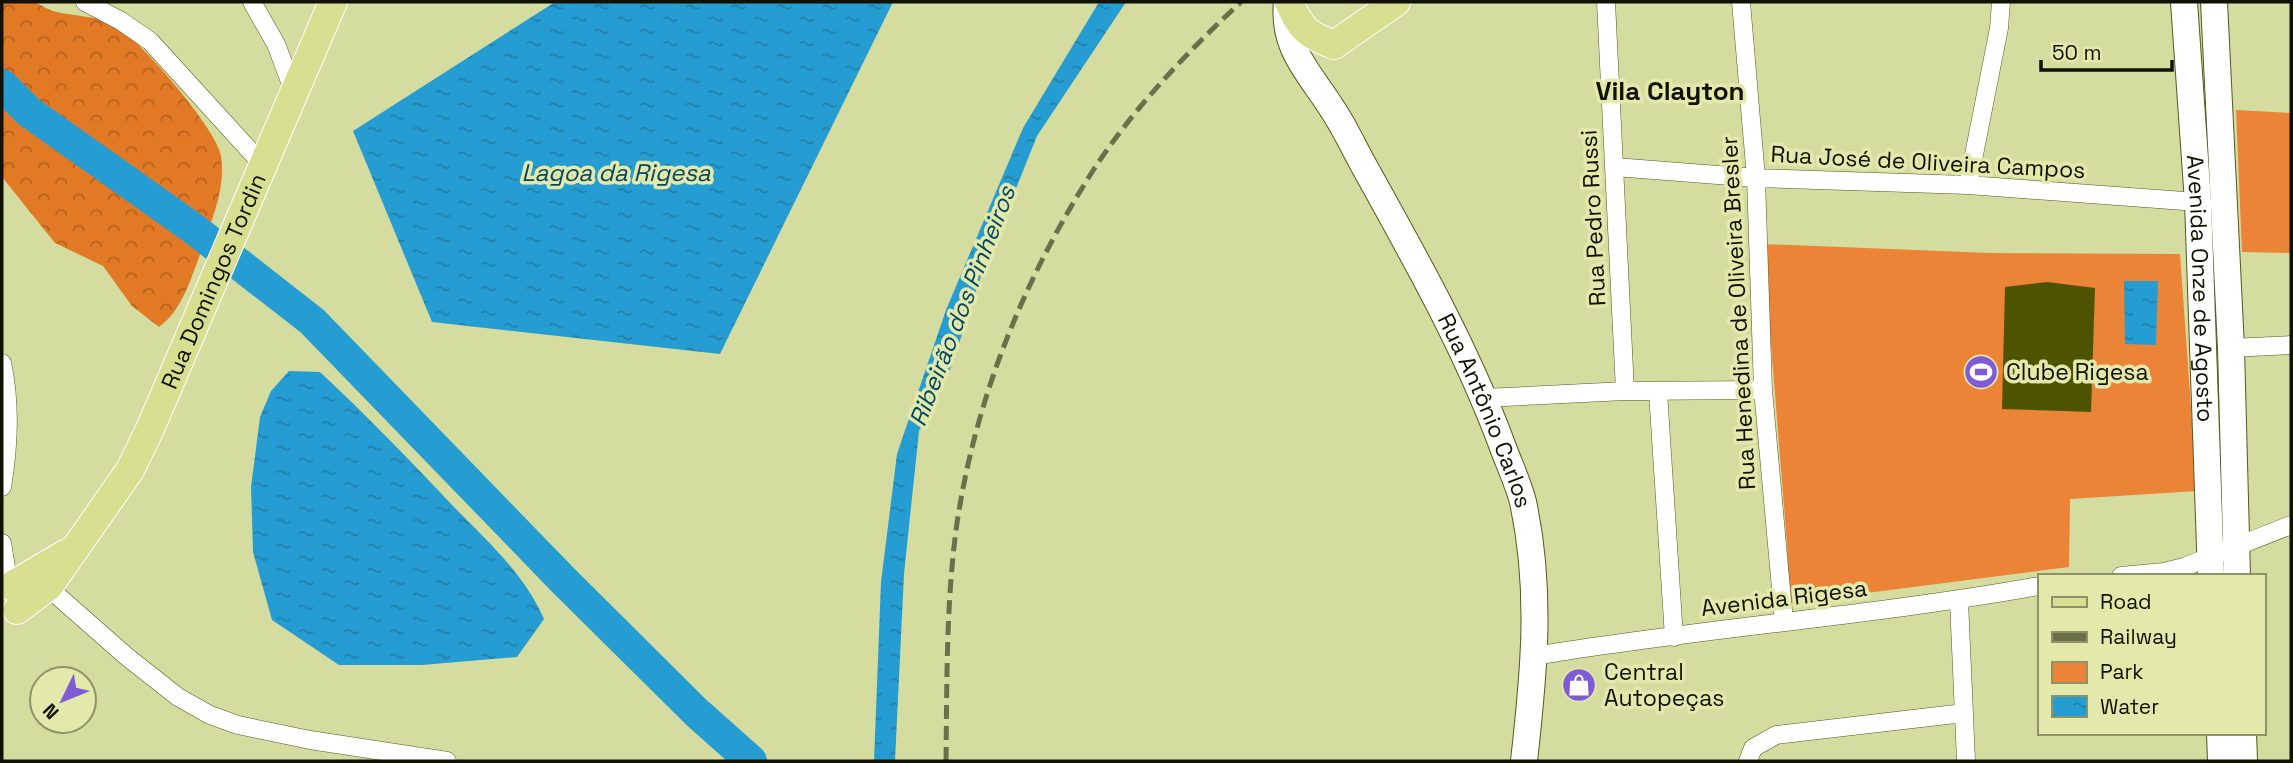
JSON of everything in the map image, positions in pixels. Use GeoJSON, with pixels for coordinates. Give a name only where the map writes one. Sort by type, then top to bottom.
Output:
{"type":"FeatureCollection","features":[{"type":"Feature","properties":{"kind":"main road","name":"Rua Domingos Tordin"},"geometry":{"type":"LineString","coordinates":[[7,604],[43,578],[76,548],[130,470],[333,2]]}},
{"type":"Feature","properties":{"kind":"main road"},"geometry":{"type":"LineString","coordinates":[[1288,2],[1299,24],[1313,37],[1334,45]]}},
{"type":"Feature","properties":{"kind":"main road","name":"Rua Antônio Carlos"},"geometry":{"type":"LineString","coordinates":[[1288,2],[1284,21],[1296,57],[1322,94],[1394,219],[1484,398],[1522,501],[1535,589],[1534,656],[1524,761]]}},
{"type":"Feature","properties":{"kind":"main road"},"geometry":{"type":"LineString","coordinates":[[1322,94],[1325,61],[1334,45],[1396,2]]}},
{"type":"Feature","properties":{"kind":"main road","name":"Avenida Onze de Agosto"},"geometry":{"type":"LineString","coordinates":[[2184,2],[2198,202],[2211,566]]}},
{"type":"Feature","properties":{"kind":"main road","name":"Avenida Onze de Agosto"},"geometry":{"type":"LineString","coordinates":[[2214,2],[2231,348],[2237,574]]}},
{"type":"Feature","properties":{"kind":"main road"},"geometry":{"type":"LineString","coordinates":[[2220,735],[2221,761]]}},
{"type":"Feature","properties":{"kind":"main road"},"geometry":{"type":"LineString","coordinates":[[2243,735],[2244,761]]}},
{"type":"Feature","properties":{"kind":"street"},"geometry":{"type":"LineString","coordinates":[[85,2],[121,20],[150,41],[263,165]]}},
{"type":"Feature","properties":{"kind":"street"},"geometry":{"type":"LineString","coordinates":[[252,2],[276,44],[294,92]]}},
{"type":"Feature","properties":{"kind":"street","name":"Rua Pedro Russi"},"geometry":{"type":"LineString","coordinates":[[1606,2],[1625,391]]}},
{"type":"Feature","properties":{"kind":"street","name":"Rua Henedina de Oliveira Bresler"},"geometry":{"type":"LineString","coordinates":[[1741,2],[1756,178],[1763,390],[1784,622]]}},
{"type":"Feature","properties":{"kind":"street"},"geometry":{"type":"LineString","coordinates":[[1968,185],[1999,28],[2001,2]]}},
{"type":"Feature","properties":{"kind":"street"},"geometry":{"type":"LineString","coordinates":[[276,44],[305,66]]}},
{"type":"Feature","properties":{"kind":"street","name":"Rua José de Oliveira Campos"},"geometry":{"type":"LineString","coordinates":[[1615,167],[1756,178],[1968,185],[2198,202]]}},
{"type":"Feature","properties":{"kind":"street"},"geometry":{"type":"LineString","coordinates":[[2231,348],[2291,345]]}},
{"type":"Feature","properties":{"kind":"street"},"geometry":{"type":"LineString","coordinates":[[2,363],[8,392],[9,428],[2,487]]}},
{"type":"Feature","properties":{"kind":"street"},"geometry":{"type":"LineString","coordinates":[[1484,398],[1625,391],[1763,390]]}},
{"type":"Feature","properties":{"kind":"street"},"geometry":{"type":"LineString","coordinates":[[1658,391],[1674,637]]}},
{"type":"Feature","properties":{"kind":"street"},"geometry":{"type":"LineString","coordinates":[[2142,574],[2211,566],[2236,545],[2291,525]]}},
{"type":"Feature","properties":{"kind":"street"},"geometry":{"type":"LineString","coordinates":[[2,543],[7,604]]}},
{"type":"Feature","properties":{"kind":"street"},"geometry":{"type":"LineString","coordinates":[[43,578],[59,597],[126,656],[178,697],[210,715],[238,725],[310,740],[447,761]]}},
{"type":"Feature","properties":{"kind":"street","name":"Avenida Rigesa"},"geometry":{"type":"LineString","coordinates":[[1534,656],[1959,601],[2038,586]]}},
{"type":"Feature","properties":{"kind":"street"},"geometry":{"type":"LineString","coordinates":[[1959,601],[1966,761]]}},
{"type":"Feature","properties":{"kind":"street"},"geometry":{"type":"LineString","coordinates":[[1748,761],[1753,748],[1776,735],[1964,713]]}},
{"type":"Feature","properties":{"kind":"green space"},"geometry":{"type":"Polygon","coordinates":[[[2,2],[34,2],[53,11],[96,18],[120,28],[178,88],[216,143],[221,156],[222,180],[214,215],[181,302],[159,327],[132,306],[103,266],[55,243],[2,177],[2,2]]]}},
{"type":"Feature","properties":{"kind":"green space"},"geometry":{"type":"Polygon","coordinates":[[[2236,110],[2291,113],[2291,253],[2242,252],[2236,110]]]}},
{"type":"Feature","properties":{"kind":"green space","name":"Clube Rigesa"},"geometry":{"type":"Polygon","coordinates":[[[1763,244],[1990,253],[2180,254],[2197,491],[2070,499],[2069,567],[1789,603],[1787,544],[1763,244]]]}},
{"type":"Feature","properties":{"kind":"water","name":"Lagoa da Rigesa"},"geometry":{"type":"Polygon","coordinates":[[[555,2],[893,2],[720,354],[432,322],[353,131],[555,2]]]}},
{"type":"Feature","properties":{"kind":"water","name":"Ribeirão dos Pinheiros"},"geometry":{"type":"Polygon","coordinates":[[[1099,2],[1126,2],[1037,136],[981,276],[952,365],[919,431],[904,574],[895,761],[874,761],[881,582],[897,454],[946,310],[1023,128],[1099,2]]]}},
{"type":"Feature","properties":{"kind":"water"},"geometry":{"type":"Polygon","coordinates":[[[2124,281],[2158,281],[2156,345],[2125,344],[2124,281]]]}},
{"type":"Feature","properties":{"kind":"water"},"geometry":{"type":"Polygon","coordinates":[[[289,371],[320,372],[492,545],[515,572],[544,619],[517,657],[422,665],[339,665],[272,620],[253,552],[251,487],[260,417],[271,391],[289,371]]]}},
{"type":"Feature","properties":{"kind":"building"},"geometry":{"type":"Polygon","coordinates":[[[2047,282],[2095,288],[2091,412],[2002,409],[2005,287],[2047,282]]]}},
{"type":"Feature","properties":{"kind":"waterway"},"geometry":{"type":"LineString","coordinates":[[2,85],[29,112],[194,229],[312,321],[563,580],[696,712],[751,761]]}},
{"type":"Feature","properties":{"kind":"railway"},"geometry":{"type":"LineString","coordinates":[[946,761],[949,612],[957,523],[977,429],[1007,339],[1046,252],[1109,147],[1162,81],[1241,2]]}},
{"type":"Feature","properties":{"kind":"place","name":"Clube Rigesa"},"geometry":{"type":"Point","coordinates":[1981,372]}},
{"type":"Feature","properties":{"kind":"place","name":"Central Autopeças"},"geometry":{"type":"Point","coordinates":[1579,685]}},
{"type":"Feature","properties":{"kind":"district","name":"Vila Clayton"},"geometry":{"type":"Point","coordinates":[1670,91]}}]}
